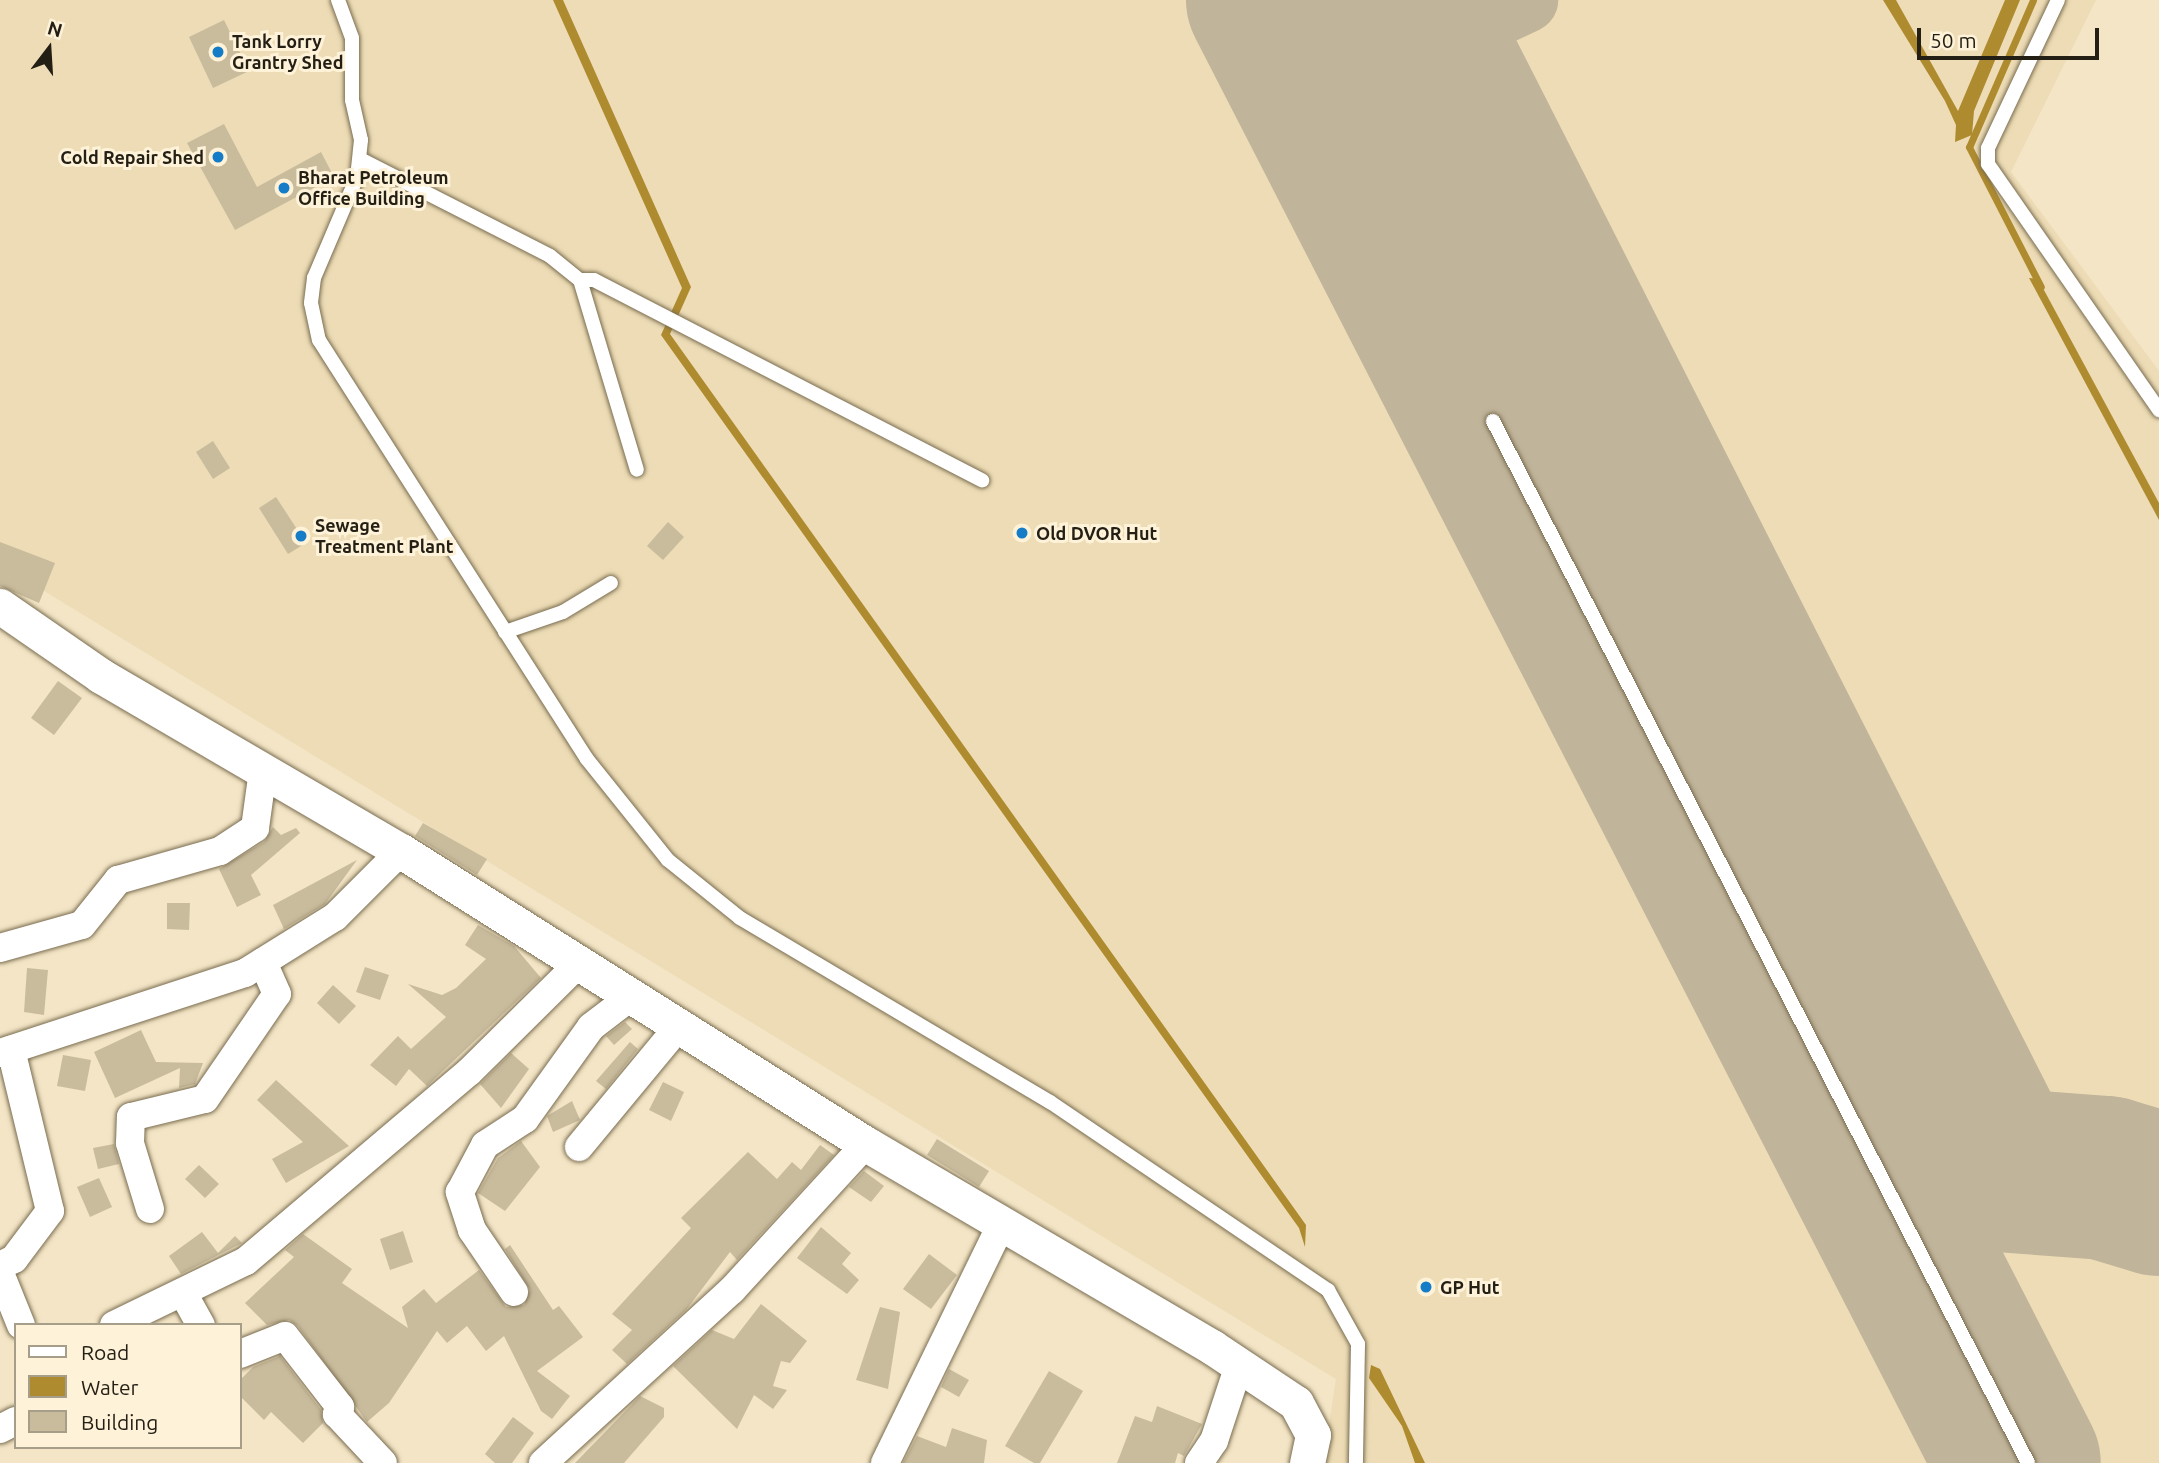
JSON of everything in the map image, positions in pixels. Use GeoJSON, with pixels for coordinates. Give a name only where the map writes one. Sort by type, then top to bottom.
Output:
{"type":"FeatureCollection","features":[{"type":"Feature","properties":{"kind":"street"},"geometry":{"type":"LineString","coordinates":[[1,612],[101,676],[401,851],[581,961],[866,1144],[1239,1365],[1308,1419],[1313,1435],[1307,1463]]}},
{"type":"Feature","properties":{"kind":"street"},"geometry":{"type":"LineString","coordinates":[[0,948],[82,925],[118,880],[220,851],[255,828],[263,771]]}},
{"type":"Feature","properties":{"kind":"street"},"geometry":{"type":"LineString","coordinates":[[0,1266],[14,1259],[50,1210],[6,1052],[170,1001],[263,962],[335,917],[401,851]]}},
{"type":"Feature","properties":{"kind":"street"},"geometry":{"type":"LineString","coordinates":[[118,1323],[246,1261],[469,1072],[581,961]]}},
{"type":"Feature","properties":{"kind":"street"},"geometry":{"type":"LineString","coordinates":[[150,1209],[130,1143],[131,1117],[205,1099],[277,994],[263,962]]}},
{"type":"Feature","properties":{"kind":"street"},"geometry":{"type":"LineString","coordinates":[[514,1292],[472,1230],[460,1192],[485,1146],[525,1119],[591,1027],[634,995]]}},
{"type":"Feature","properties":{"kind":"street"},"geometry":{"type":"LineString","coordinates":[[579,1147],[680,1024]]}},
{"type":"Feature","properties":{"kind":"street"},"geometry":{"type":"LineString","coordinates":[[543,1463],[732,1290],[866,1144]]}},
{"type":"Feature","properties":{"kind":"street"},"geometry":{"type":"LineString","coordinates":[[885,1463],[1002,1223]]}},
{"type":"Feature","properties":{"kind":"street"},"geometry":{"type":"LineString","coordinates":[[0,1273],[20,1323]]}},
{"type":"Feature","properties":{"kind":"street"},"geometry":{"type":"LineString","coordinates":[[183,1293],[200,1323]]}},
{"type":"Feature","properties":{"kind":"street"},"geometry":{"type":"LineString","coordinates":[[242,1353],[285,1336],[340,1408],[337,1414],[383,1463]]}},
{"type":"Feature","properties":{"kind":"street"},"geometry":{"type":"LineString","coordinates":[[1199,1463],[1214,1441],[1239,1365]]}},
{"type":"Feature","properties":{"kind":"lane"},"geometry":{"type":"LineString","coordinates":[[338,0],[352,38],[360,159],[314,278],[311,303],[319,340],[608,789],[700,887],[771,939],[1098,1133],[1328,1290],[1357,1344],[1356,1463]]}},
{"type":"Feature","properties":{"kind":"lane"},"geometry":{"type":"LineString","coordinates":[[2058,0],[1988,148],[1988,164],[2159,410]]}},
{"type":"Feature","properties":{"kind":"lane"},"geometry":{"type":"LineString","coordinates":[[360,159],[550,256],[580,280],[637,470]]}},
{"type":"Feature","properties":{"kind":"lane"},"geometry":{"type":"LineString","coordinates":[[580,280],[594,280],[982,480]]}},
{"type":"Feature","properties":{"kind":"lane"},"geometry":{"type":"LineString","coordinates":[[1493,421],[2028,1463]]}},
{"type":"Feature","properties":{"kind":"lane"},"geometry":{"type":"LineString","coordinates":[[505,632],[563,612],[611,583]]}},
{"type":"Feature","properties":{"kind":"shaded area"},"geometry":{"type":"Polygon","coordinates":[[[0,0],[2096,0],[2011,172],[2159,371],[2159,1463],[1323,1463],[1336,1379],[0,564],[0,0]]]}},
{"type":"Feature","properties":{"kind":"water"},"geometry":{"type":"Polygon","coordinates":[[[553,0],[563,0],[691,287],[670,334],[1306,1225],[1305,1247],[1299,1228],[661,335],[682,288],[553,0]]]}},
{"type":"Feature","properties":{"kind":"water"},"geometry":{"type":"Polygon","coordinates":[[[1883,0],[1896,0],[1958,111],[2005,0],[2020,0],[1974,111],[1972,135],[1955,142],[1956,125],[1945,101],[1883,0]]]}},
{"type":"Feature","properties":{"kind":"water"},"geometry":{"type":"Polygon","coordinates":[[[2029,278],[2038,279],[2159,503],[2159,520],[2029,278]]]}},
{"type":"Feature","properties":{"kind":"water"},"geometry":{"type":"Polygon","coordinates":[[[1371,1365],[1380,1369],[1425,1463],[1415,1463],[1402,1426],[1369,1378],[1371,1365]]]}},
{"type":"Feature","properties":{"kind":"building","name":"Tank Lorry Grantry Shed"},"geometry":{"type":"Polygon","coordinates":[[[224,20],[249,71],[213,88],[189,37],[224,20]]]}},
{"type":"Feature","properties":{"kind":"building"},"geometry":{"type":"Polygon","coordinates":[[[224,124],[257,187],[321,152],[334,177],[235,230],[187,143],[224,124]]]}},
{"type":"Feature","properties":{"kind":"building"},"geometry":{"type":"Polygon","coordinates":[[[213,441],[230,468],[213,479],[196,452],[213,441]]]}},
{"type":"Feature","properties":{"kind":"building"},"geometry":{"type":"Polygon","coordinates":[[[276,497],[306,543],[288,554],[259,508],[276,497]]]}},
{"type":"Feature","properties":{"kind":"building"},"geometry":{"type":"Polygon","coordinates":[[[668,522],[684,537],[663,560],[647,546],[668,522]]]}},
{"type":"Feature","properties":{"kind":"building"},"geometry":{"type":"Polygon","coordinates":[[[0,542],[55,563],[39,603],[0,586],[0,542]]]}},
{"type":"Feature","properties":{"kind":"building"},"geometry":{"type":"Polygon","coordinates":[[[58,681],[82,698],[54,735],[31,718],[58,681]]]}},
{"type":"Feature","properties":{"kind":"building"},"geometry":{"type":"Polygon","coordinates":[[[423,823],[487,859],[477,875],[415,836],[423,823]]]}},
{"type":"Feature","properties":{"kind":"building"},"geometry":{"type":"Polygon","coordinates":[[[273,827],[281,835],[296,828],[300,833],[251,875],[261,895],[237,907],[219,869],[264,842],[273,827]]]}},
{"type":"Feature","properties":{"kind":"building"},"geometry":{"type":"Polygon","coordinates":[[[357,860],[325,904],[284,929],[273,905],[357,860]]]}},
{"type":"Feature","properties":{"kind":"building"},"geometry":{"type":"Polygon","coordinates":[[[167,903],[190,903],[189,930],[167,929],[167,903]]]}},
{"type":"Feature","properties":{"kind":"building"},"geometry":{"type":"Polygon","coordinates":[[[478,925],[514,946],[541,978],[427,1086],[409,1069],[396,1086],[370,1065],[398,1036],[411,1049],[446,1017],[408,984],[442,995],[456,988],[486,959],[465,945],[478,925]]]}},
{"type":"Feature","properties":{"kind":"building"},"geometry":{"type":"Polygon","coordinates":[[[365,967],[389,975],[380,1000],[356,992],[365,967]]]}},
{"type":"Feature","properties":{"kind":"building"},"geometry":{"type":"Polygon","coordinates":[[[27,968],[48,970],[44,1015],[24,1012],[27,968]]]}},
{"type":"Feature","properties":{"kind":"building"},"geometry":{"type":"Polygon","coordinates":[[[333,985],[356,1006],[339,1024],[317,1003],[333,985]]]}},
{"type":"Feature","properties":{"kind":"building"},"geometry":{"type":"Polygon","coordinates":[[[625,1022],[632,1029],[614,1045],[606,1036],[625,1022]]]}},
{"type":"Feature","properties":{"kind":"building"},"geometry":{"type":"Polygon","coordinates":[[[141,1030],[156,1062],[203,1063],[195,1084],[179,1088],[180,1068],[115,1098],[94,1052],[141,1030]]]}},
{"type":"Feature","properties":{"kind":"building"},"geometry":{"type":"Polygon","coordinates":[[[630,1042],[638,1049],[606,1089],[596,1081],[630,1042]]]}},
{"type":"Feature","properties":{"kind":"building"},"geometry":{"type":"Polygon","coordinates":[[[511,1053],[529,1069],[501,1108],[480,1084],[511,1053]]]}},
{"type":"Feature","properties":{"kind":"building"},"geometry":{"type":"Polygon","coordinates":[[[63,1055],[91,1060],[85,1091],[57,1086],[63,1055]]]}},
{"type":"Feature","properties":{"kind":"building"},"geometry":{"type":"Polygon","coordinates":[[[276,1080],[349,1146],[286,1183],[272,1159],[303,1142],[257,1100],[276,1080]]]}},
{"type":"Feature","properties":{"kind":"building"},"geometry":{"type":"Polygon","coordinates":[[[663,1082],[684,1092],[671,1121],[649,1110],[663,1082]]]}},
{"type":"Feature","properties":{"kind":"building"},"geometry":{"type":"Polygon","coordinates":[[[572,1101],[580,1120],[553,1132],[547,1116],[572,1101]]]}},
{"type":"Feature","properties":{"kind":"building"},"geometry":{"type":"Polygon","coordinates":[[[937,1139],[989,1171],[979,1187],[927,1155],[937,1139]]]}},
{"type":"Feature","properties":{"kind":"building"},"geometry":{"type":"Polygon","coordinates":[[[521,1141],[540,1167],[505,1211],[478,1193],[498,1158],[521,1141]]]}},
{"type":"Feature","properties":{"kind":"building"},"geometry":{"type":"Polygon","coordinates":[[[114,1144],[119,1164],[98,1169],[93,1148],[114,1144]]]}},
{"type":"Feature","properties":{"kind":"building"},"geometry":{"type":"Polygon","coordinates":[[[820,1145],[834,1155],[737,1260],[730,1252],[686,1310],[627,1364],[612,1350],[632,1330],[612,1314],[691,1228],[681,1218],[748,1152],[777,1179],[792,1162],[801,1170],[820,1145]]]}},
{"type":"Feature","properties":{"kind":"building"},"geometry":{"type":"Polygon","coordinates":[[[199,1165],[219,1184],[205,1198],[185,1179],[199,1165]]]}},
{"type":"Feature","properties":{"kind":"building"},"geometry":{"type":"Polygon","coordinates":[[[864,1171],[884,1186],[871,1202],[849,1187],[864,1171]]]}},
{"type":"Feature","properties":{"kind":"building"},"geometry":{"type":"Polygon","coordinates":[[[99,1178],[112,1207],[90,1217],[77,1187],[99,1178]]]}},
{"type":"Feature","properties":{"kind":"building"},"geometry":{"type":"Polygon","coordinates":[[[821,1227],[851,1253],[842,1264],[859,1280],[847,1294],[797,1258],[821,1227]]]}},
{"type":"Feature","properties":{"kind":"building"},"geometry":{"type":"Polygon","coordinates":[[[403,1231],[413,1262],[390,1270],[380,1239],[403,1231]]]}},
{"type":"Feature","properties":{"kind":"building"},"geometry":{"type":"Polygon","coordinates":[[[202,1232],[218,1253],[235,1236],[242,1243],[181,1274],[169,1256],[202,1232]]]}},
{"type":"Feature","properties":{"kind":"building"},"geometry":{"type":"Polygon","coordinates":[[[303,1234],[352,1269],[342,1283],[408,1328],[402,1307],[424,1289],[436,1303],[479,1270],[506,1307],[524,1305],[530,1290],[505,1249],[510,1245],[553,1310],[559,1306],[583,1337],[537,1371],[570,1396],[552,1419],[541,1411],[504,1336],[486,1351],[467,1326],[447,1343],[437,1331],[389,1403],[367,1422],[298,1326],[289,1320],[267,1325],[245,1303],[294,1257],[285,1250],[303,1234]]]}},
{"type":"Feature","properties":{"kind":"building"},"geometry":{"type":"Polygon","coordinates":[[[929,1254],[957,1275],[931,1309],[903,1289],[929,1254]]]}},
{"type":"Feature","properties":{"kind":"building"},"geometry":{"type":"Polygon","coordinates":[[[761,1304],[807,1341],[790,1363],[781,1361],[773,1386],[787,1390],[773,1409],[754,1395],[737,1429],[673,1366],[712,1330],[734,1339],[761,1304]]]}},
{"type":"Feature","properties":{"kind":"building"},"geometry":{"type":"Polygon","coordinates":[[[880,1307],[900,1312],[888,1389],[856,1380],[880,1307]]]}},
{"type":"Feature","properties":{"kind":"building"},"geometry":{"type":"Polygon","coordinates":[[[280,1356],[321,1410],[323,1423],[303,1443],[271,1412],[264,1420],[242,1398],[242,1378],[253,1367],[280,1356]]]}},
{"type":"Feature","properties":{"kind":"building"},"geometry":{"type":"Polygon","coordinates":[[[949,1369],[969,1380],[959,1397],[941,1387],[949,1369]]]}},
{"type":"Feature","properties":{"kind":"building"},"geometry":{"type":"Polygon","coordinates":[[[1049,1371],[1083,1391],[1040,1463],[1034,1463],[1005,1446],[1049,1371]]]}},
{"type":"Feature","properties":{"kind":"building"},"geometry":{"type":"Polygon","coordinates":[[[640,1396],[664,1408],[664,1417],[624,1463],[575,1463],[640,1396]]]}},
{"type":"Feature","properties":{"kind":"building"},"geometry":{"type":"Polygon","coordinates":[[[1157,1406],[1202,1424],[1184,1456],[1178,1453],[1175,1463],[1117,1463],[1135,1416],[1152,1422],[1157,1406]]]}},
{"type":"Feature","properties":{"kind":"building"},"geometry":{"type":"Polygon","coordinates":[[[513,1417],[534,1433],[512,1463],[495,1463],[485,1454],[513,1417]]]}},
{"type":"Feature","properties":{"kind":"building"},"geometry":{"type":"Polygon","coordinates":[[[952,1428],[987,1440],[984,1463],[903,1463],[917,1436],[946,1447],[952,1428]]]}},
{"type":"Feature","properties":{"kind":"waterway"},"geometry":{"type":"LineString","coordinates":[[2033,0],[1969,147],[2041,287]]}},
{"type":"Feature","properties":{"kind":"taxiway"},"geometry":{"type":"LineString","coordinates":[[1282,0],[1328,31],[1389,41],[1453,34],[1525,0]]}},
{"type":"Feature","properties":{"kind":"taxiway"},"geometry":{"type":"LineString","coordinates":[[1483,22],[1433,58],[1409,91],[1391,132],[1386,186],[1395,228],[1493,421]]}},
{"type":"Feature","properties":{"kind":"runway"},"geometry":{"type":"LineString","coordinates":[[1268,0],[2019,1463]]}},
{"type":"Feature","properties":{"kind":"runway"},"geometry":{"type":"LineString","coordinates":[[1404,0],[1998,1170],[2106,1178],[2159,1194]]}},
{"type":"Feature","properties":{"kind":"place","name":"Tank Lorry Grantry Shed"},"geometry":{"type":"Point","coordinates":[218,52]}},
{"type":"Feature","properties":{"kind":"place","name":"Cold Repair Shed"},"geometry":{"type":"Point","coordinates":[218,157]}},
{"type":"Feature","properties":{"kind":"place","name":"Bharat Petroleum Office Building"},"geometry":{"type":"Point","coordinates":[284,188]}},
{"type":"Feature","properties":{"kind":"place","name":"Old DVOR Hut"},"geometry":{"type":"Point","coordinates":[1022,533]}},
{"type":"Feature","properties":{"kind":"place","name":"Sewage Treatment Plant"},"geometry":{"type":"Point","coordinates":[301,536]}},
{"type":"Feature","properties":{"kind":"place","name":"GP Hut"},"geometry":{"type":"Point","coordinates":[1426,1287]}}]}
